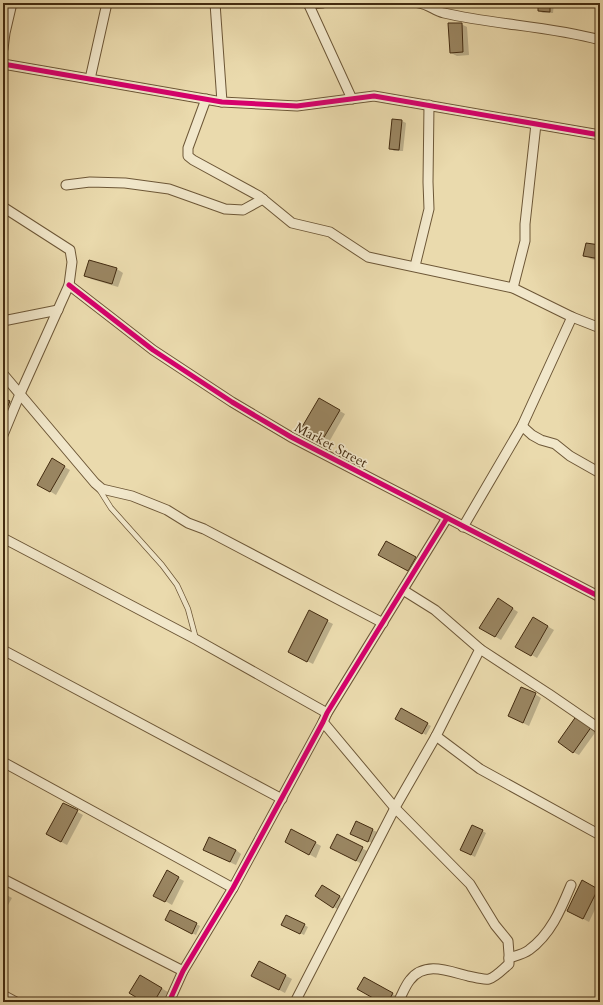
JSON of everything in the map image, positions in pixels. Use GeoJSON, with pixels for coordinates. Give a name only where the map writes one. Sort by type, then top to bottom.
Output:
{"type":"FeatureCollection","features":[{"type":"Feature","properties":{"kind":"street"},"geometry":{"type":"LineString","coordinates":[[3,49],[12,3]]}},
{"type":"Feature","properties":{"kind":"street"},"geometry":{"type":"LineString","coordinates":[[90,79],[107,3]]}},
{"type":"Feature","properties":{"kind":"street"},"geometry":{"type":"LineString","coordinates":[[214,3],[222,102]]}},
{"type":"Feature","properties":{"kind":"street"},"geometry":{"type":"LineString","coordinates":[[323,3],[308,4],[352,99]]}},
{"type":"Feature","properties":{"kind":"street"},"geometry":{"type":"LineString","coordinates":[[419,3],[443,13],[555,31],[600,40]]}},
{"type":"Feature","properties":{"kind":"street"},"geometry":{"type":"LineString","coordinates":[[3,64],[222,102],[297,106],[374,96],[600,135]]}},
{"type":"Feature","properties":{"kind":"street"},"geometry":{"type":"LineString","coordinates":[[206,99],[188,148],[188,156],[263,199],[292,223],[330,232],[368,257],[513,288],[572,317],[600,328]]}},
{"type":"Feature","properties":{"kind":"street"},"geometry":{"type":"LineString","coordinates":[[415,266],[429,209],[429,105]]}},
{"type":"Feature","properties":{"kind":"street"},"geometry":{"type":"LineString","coordinates":[[513,288],[526,241],[525,224],[536,124]]}},
{"type":"Feature","properties":{"kind":"street"},"geometry":{"type":"LineString","coordinates":[[66,185],[90,182],[125,183],[169,189],[225,209],[243,210],[263,199]]}},
{"type":"Feature","properties":{"kind":"street"},"geometry":{"type":"LineString","coordinates":[[3,207],[70,250],[72,262],[69,285],[3,435]]}},
{"type":"Feature","properties":{"kind":"street","name":"Market Street"},"geometry":{"type":"LineString","coordinates":[[69,285],[153,350],[232,402],[291,438],[600,597]]}},
{"type":"Feature","properties":{"kind":"street"},"geometry":{"type":"LineString","coordinates":[[3,321],[58,310]]}},
{"type":"Feature","properties":{"kind":"street"},"geometry":{"type":"LineString","coordinates":[[463,526],[522,426],[572,317]]}},
{"type":"Feature","properties":{"kind":"street"},"geometry":{"type":"LineString","coordinates":[[3,374],[95,483],[102,488],[132,496],[167,510],[188,523],[204,528],[383,624]]}},
{"type":"Feature","properties":{"kind":"street"},"geometry":{"type":"LineString","coordinates":[[522,426],[532,435],[555,444],[570,456],[600,473]]}},
{"type":"Feature","properties":{"kind":"street"},"geometry":{"type":"LineString","coordinates":[[169,1002],[183,971],[233,888],[325,718],[447,518]]}},
{"type":"Feature","properties":{"kind":"street"},"geometry":{"type":"LineString","coordinates":[[3,538],[197,640],[325,718],[395,808],[470,884],[495,925],[508,941],[509,964],[490,978],[482,979],[436,968],[426,969],[416,973],[409,981],[398,1002]]}},
{"type":"Feature","properties":{"kind":"street"},"geometry":{"type":"LineString","coordinates":[[403,590],[435,610],[480,649],[550,694],[600,729]]}},
{"type":"Feature","properties":{"kind":"street"},"geometry":{"type":"LineString","coordinates":[[294,1002],[395,808],[436,736],[480,649]]}},
{"type":"Feature","properties":{"kind":"street"},"geometry":{"type":"LineString","coordinates":[[3,650],[282,799]]}},
{"type":"Feature","properties":{"kind":"street"},"geometry":{"type":"LineString","coordinates":[[436,736],[480,769],[600,835]]}},
{"type":"Feature","properties":{"kind":"street"},"geometry":{"type":"LineString","coordinates":[[3,762],[233,888]]}},
{"type":"Feature","properties":{"kind":"street"},"geometry":{"type":"LineString","coordinates":[[3,878],[183,971]]}},
{"type":"Feature","properties":{"kind":"street"},"geometry":{"type":"LineString","coordinates":[[509,958],[528,951],[541,940],[556,920],[571,885]]}},
{"type":"Feature","properties":{"kind":"street"},"geometry":{"type":"LineString","coordinates":[[3,995],[16,1002]]}},
{"type":"Feature","properties":{"kind":"lane"},"geometry":{"type":"LineString","coordinates":[[95,483],[111,508],[162,565],[177,585],[188,609],[197,640]]}},
{"type":"Feature","properties":{"kind":"building"},"geometry":{"type":"Polygon","coordinates":[[[538,3],[550,3],[550,12],[538,11],[538,3]]]}},
{"type":"Feature","properties":{"kind":"building"},"geometry":{"type":"Polygon","coordinates":[[[448,23],[462,23],[463,52],[450,53],[448,23]]]}},
{"type":"Feature","properties":{"kind":"building"},"geometry":{"type":"Polygon","coordinates":[[[392,119],[402,120],[399,150],[389,149],[392,119]]]}},
{"type":"Feature","properties":{"kind":"building"},"geometry":{"type":"Polygon","coordinates":[[[586,243],[600,245],[600,259],[583,256],[586,243]]]}},
{"type":"Feature","properties":{"kind":"building"},"geometry":{"type":"Polygon","coordinates":[[[89,260],[117,268],[112,284],[84,276],[89,260]]]}},
{"type":"Feature","properties":{"kind":"building"},"geometry":{"type":"Polygon","coordinates":[[[3,398],[10,401],[4,415],[3,414],[3,398]]]}},
{"type":"Feature","properties":{"kind":"building"},"geometry":{"type":"Polygon","coordinates":[[[319,398],[340,410],[323,439],[302,427],[319,398]]]}},
{"type":"Feature","properties":{"kind":"building"},"geometry":{"type":"Polygon","coordinates":[[[52,458],[65,466],[50,492],[37,485],[52,458]]]}},
{"type":"Feature","properties":{"kind":"building"},"geometry":{"type":"Polygon","coordinates":[[[386,541],[416,557],[408,571],[378,555],[386,541]]]}},
{"type":"Feature","properties":{"kind":"building"},"geometry":{"type":"Polygon","coordinates":[[[498,598],[513,608],[495,637],[479,628],[498,598]]]}},
{"type":"Feature","properties":{"kind":"building"},"geometry":{"type":"Polygon","coordinates":[[[309,610],[328,620],[307,662],[288,652],[309,610]]]}},
{"type":"Feature","properties":{"kind":"building"},"geometry":{"type":"Polygon","coordinates":[[[533,617],[548,626],[531,656],[515,647],[533,617]]]}},
{"type":"Feature","properties":{"kind":"building"},"geometry":{"type":"Polygon","coordinates":[[[521,687],[536,693],[523,723],[508,716],[521,687]]]}},
{"type":"Feature","properties":{"kind":"building"},"geometry":{"type":"Polygon","coordinates":[[[401,708],[428,723],[422,734],[395,719],[401,708]]]}},
{"type":"Feature","properties":{"kind":"building"},"geometry":{"type":"Polygon","coordinates":[[[577,715],[592,726],[573,753],[558,742],[577,715]]]}},
{"type":"Feature","properties":{"kind":"building"},"geometry":{"type":"Polygon","coordinates":[[[63,803],[78,810],[61,842],[46,834],[63,803]]]}},
{"type":"Feature","properties":{"kind":"building"},"geometry":{"type":"Polygon","coordinates":[[[356,821],[373,829],[368,842],[350,834],[356,821]]]}},
{"type":"Feature","properties":{"kind":"building"},"geometry":{"type":"Polygon","coordinates":[[[472,825],[483,830],[471,855],[460,850],[472,825]]]}},
{"type":"Feature","properties":{"kind":"building"},"geometry":{"type":"Polygon","coordinates":[[[291,829],[316,842],[309,855],[285,842],[291,829]]]}},
{"type":"Feature","properties":{"kind":"building"},"geometry":{"type":"Polygon","coordinates":[[[337,834],[363,847],[356,861],[330,848],[337,834]]]}},
{"type":"Feature","properties":{"kind":"building"},"geometry":{"type":"Polygon","coordinates":[[[209,837],[236,850],[230,862],[203,850],[209,837]]]}},
{"type":"Feature","properties":{"kind":"building"},"geometry":{"type":"Polygon","coordinates":[[[167,870],[179,877],[165,902],[153,896],[167,870]]]}},
{"type":"Feature","properties":{"kind":"building"},"geometry":{"type":"Polygon","coordinates":[[[582,880],[598,889],[583,919],[567,911],[582,880]]]}},
{"type":"Feature","properties":{"kind":"building"},"geometry":{"type":"Polygon","coordinates":[[[322,885],[340,896],[333,908],[315,896],[322,885]]]}},
{"type":"Feature","properties":{"kind":"building"},"geometry":{"type":"Polygon","coordinates":[[[170,910],[197,923],[192,934],[165,920],[170,910]]]}},
{"type":"Feature","properties":{"kind":"building"},"geometry":{"type":"Polygon","coordinates":[[[286,915],[305,924],[300,934],[281,925],[286,915]]]}},
{"type":"Feature","properties":{"kind":"building"},"geometry":{"type":"Polygon","coordinates":[[[259,961],[286,975],[279,990],[251,976],[259,961]]]}},
{"type":"Feature","properties":{"kind":"building"},"geometry":{"type":"Polygon","coordinates":[[[140,975],[162,988],[154,1002],[144,1002],[129,993],[140,975]]]}},
{"type":"Feature","properties":{"kind":"building"},"geometry":{"type":"Polygon","coordinates":[[[364,977],[393,993],[388,1002],[380,1002],[357,989],[364,977]]]}},
{"type":"Feature","properties":{"kind":"cycle path"},"geometry":{"type":"LineString","coordinates":[[3,64],[222,102],[297,106],[374,96],[600,135]]}},
{"type":"Feature","properties":{"kind":"cycle path"},"geometry":{"type":"LineString","coordinates":[[69,285],[153,350],[232,402],[291,437],[600,597]]}},
{"type":"Feature","properties":{"kind":"cycle path"},"geometry":{"type":"LineString","coordinates":[[169,1002],[183,971],[233,888],[327,713],[447,518]]}}]}
